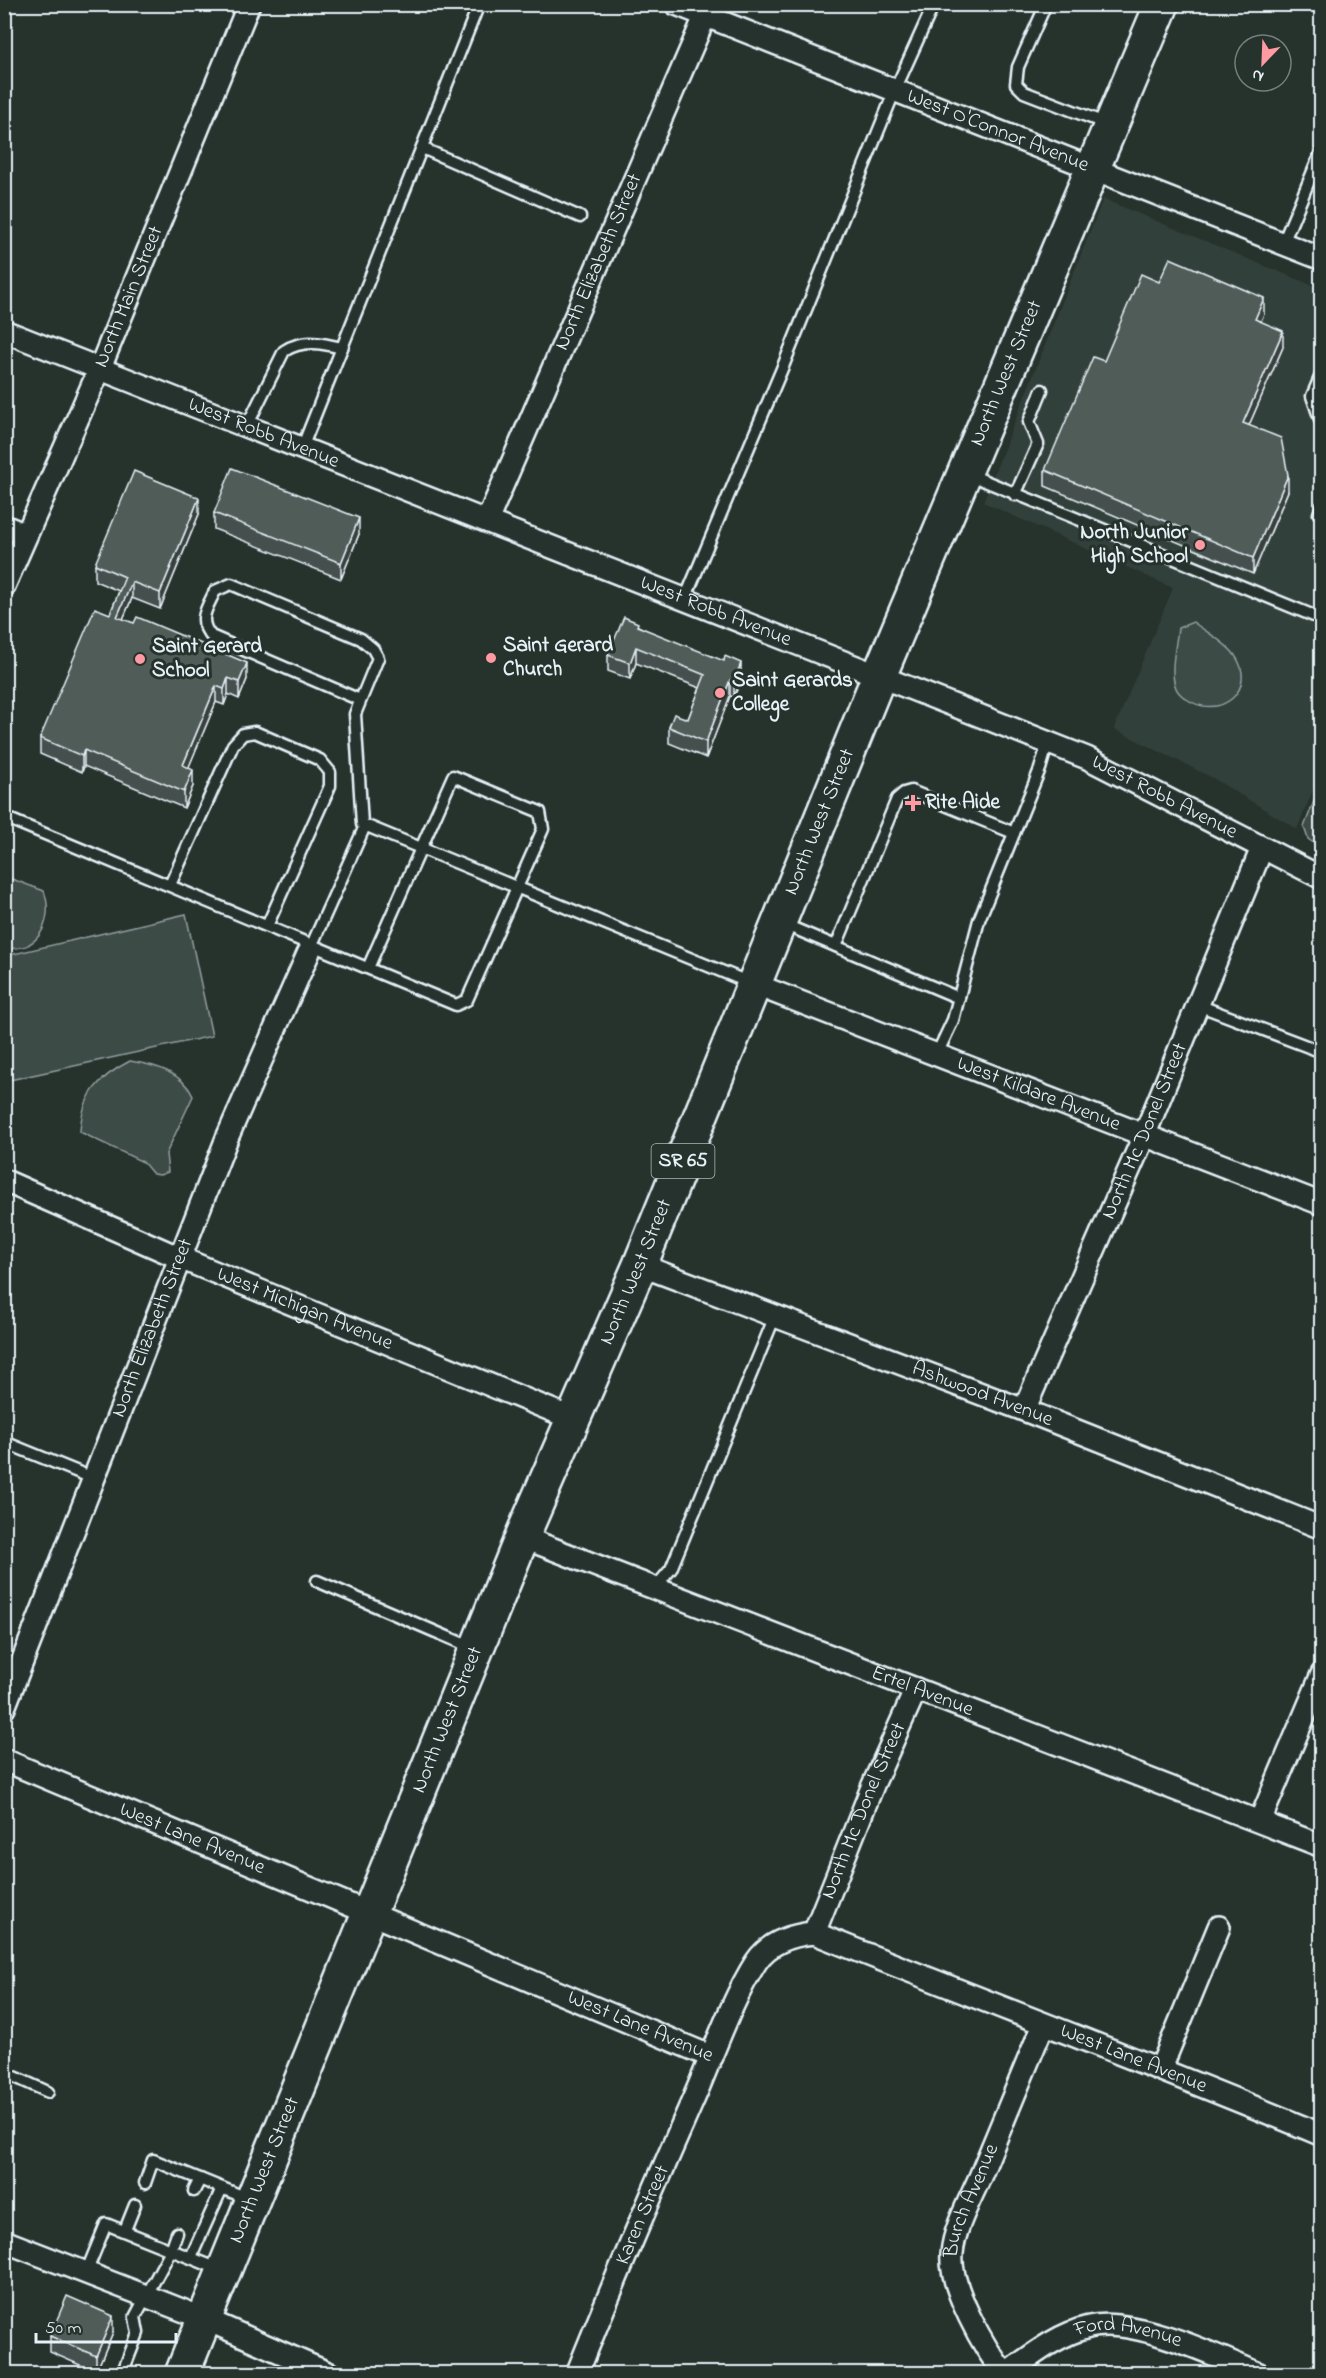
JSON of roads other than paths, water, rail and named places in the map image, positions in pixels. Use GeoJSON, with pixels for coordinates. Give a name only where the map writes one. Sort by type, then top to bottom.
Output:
{"type":"FeatureCollection","features":[{"type":"Feature","properties":{"kind":"main road","name":"North West Street"},"geometry":{"type":"LineString","coordinates":[[182,2373],[522,1537],[640,1265],[756,985],[879,676],[1162,4]]}},
{"type":"Feature","properties":{"kind":"street","name":"North Main Street"},"geometry":{"type":"LineString","coordinates":[[4,586],[100,368],[249,4]]}},
{"type":"Feature","properties":{"kind":"street","name":"West O'Connor Avenue"},"geometry":{"type":"LineString","coordinates":[[676,4],[708,10],[895,90],[1322,259]]}},
{"type":"Feature","properties":{"kind":"street","name":"North Elizabeth Street"},"geometry":{"type":"LineString","coordinates":[[487,521],[708,10]]}},
{"type":"Feature","properties":{"kind":"street","name":"West Robb Avenue"},"geometry":{"type":"LineString","coordinates":[[4,331],[1048,742],[1127,776],[1322,878]]}},
{"type":"Feature","properties":{"kind":"street"},"geometry":{"type":"LineString","coordinates":[[4,526],[26,534]]}},
{"type":"Feature","properties":{"kind":"street","name":"North Mc Donel Street"},"geometry":{"type":"LineString","coordinates":[[1024,1410],[1144,1136],[1262,848]]}},
{"type":"Feature","properties":{"kind":"street","name":"North Elizabeth Street"},"geometry":{"type":"LineString","coordinates":[[4,1708],[227,1138],[310,948]]}},
{"type":"Feature","properties":{"kind":"street","name":"West Kildare Avenue"},"geometry":{"type":"LineString","coordinates":[[756,985],[1322,1204]]}},
{"type":"Feature","properties":{"kind":"street","name":"West Michigan Avenue"},"geometry":{"type":"LineString","coordinates":[[5,1181],[180,1258],[573,1419]]}},
{"type":"Feature","properties":{"kind":"street","name":"Ashwood Avenue"},"geometry":{"type":"LineString","coordinates":[[640,1265],[1024,1410],[1322,1528]]}},
{"type":"Feature","properties":{"kind":"street","name":"Ertel Avenue"},"geometry":{"type":"LineString","coordinates":[[522,1537],[1322,1846]]}},
{"type":"Feature","properties":{"kind":"street"},"geometry":{"type":"LineString","coordinates":[[1260,1821],[1322,1674]]}},
{"type":"Feature","properties":{"kind":"street","name":"North Mc Donel Street"},"geometry":{"type":"LineString","coordinates":[[814,1933],[873,1785],[916,1689]]}},
{"type":"Feature","properties":{"kind":"street","name":"West Lane Avenue"},"geometry":{"type":"LineString","coordinates":[[4,1760],[369,1911],[712,2057],[756,1962],[769,1947],[785,1938],[814,1933],[1043,2025],[1161,2068],[1322,2135]]}},
{"type":"Feature","properties":{"kind":"street"},"geometry":{"type":"LineString","coordinates":[[1161,2068],[1219,1927]]}},
{"type":"Feature","properties":{"kind":"street","name":"Burch Avenue"},"geometry":{"type":"LineString","coordinates":[[1005,2373],[994,2361],[970,2317],[955,2276],[952,2255],[969,2203],[1043,2025]]}},
{"type":"Feature","properties":{"kind":"street","name":"Karen Street"},"geometry":{"type":"LineString","coordinates":[[577,2373],[619,2269],[712,2057]]}},
{"type":"Feature","properties":{"kind":"street"},"geometry":{"type":"LineString","coordinates":[[8,2245],[205,2319],[330,2373]]}},
{"type":"Feature","properties":{"kind":"street","name":"Ford Avenue"},"geometry":{"type":"LineString","coordinates":[[1005,2373],[1066,2335],[1090,2326],[1117,2325],[1153,2333],[1259,2373]]}},
{"type":"Feature","properties":{"kind":"lane"},"geometry":{"type":"LineString","coordinates":[[302,448],[479,4]]}},
{"type":"Feature","properties":{"kind":"lane"},"geometry":{"type":"LineString","coordinates":[[685,599],[784,364],[895,90],[934,4]]}},
{"type":"Feature","properties":{"kind":"lane"},"geometry":{"type":"LineString","coordinates":[[1046,4],[1018,67],[1016,84],[1024,92],[1112,126]]}},
{"type":"Feature","properties":{"kind":"lane"},"geometry":{"type":"LineString","coordinates":[[422,148],[580,218]]}},
{"type":"Feature","properties":{"kind":"lane"},"geometry":{"type":"LineString","coordinates":[[1283,243],[1322,150]]}},
{"type":"Feature","properties":{"kind":"lane"},"geometry":{"type":"LineString","coordinates":[[247,426],[284,351],[293,345],[308,343],[342,348]]}},
{"type":"Feature","properties":{"kind":"lane"},"geometry":{"type":"LineString","coordinates":[[1321,420],[1312,396],[1322,373]]}},
{"type":"Feature","properties":{"kind":"lane"},"geometry":{"type":"LineString","coordinates":[[1015,495],[1038,444],[1029,422],[1042,390]]}},
{"type":"Feature","properties":{"kind":"lane"},"geometry":{"type":"LineString","coordinates":[[965,473],[1235,586],[1314,616],[1322,615]]}},
{"type":"Feature","properties":{"kind":"lane"},"geometry":{"type":"LineString","coordinates":[[1322,506],[1318,514],[1322,515]]}},
{"type":"Feature","properties":{"kind":"lane"},"geometry":{"type":"LineString","coordinates":[[360,700],[211,636],[204,628],[202,620],[215,591],[231,584],[361,639],[373,648],[378,658],[355,714],[362,824],[756,985]]}},
{"type":"Feature","properties":{"kind":"lane"},"geometry":{"type":"LineString","coordinates":[[170,885],[233,745],[243,734],[255,732],[320,760],[330,772],[330,786],[267,926]]}},
{"type":"Feature","properties":{"kind":"lane"},"geometry":{"type":"LineString","coordinates":[[936,1056],[953,1020],[980,920],[1040,769],[1048,742]]}},
{"type":"Feature","properties":{"kind":"lane"},"geometry":{"type":"LineString","coordinates":[[4,817],[267,926],[310,948],[368,968],[456,1005],[468,1000],[543,829],[540,812],[453,776],[368,968]]}},
{"type":"Feature","properties":{"kind":"lane"},"geometry":{"type":"LineString","coordinates":[[836,946],[897,799],[904,793],[911,791],[1014,833]]}},
{"type":"Feature","properties":{"kind":"lane"},"geometry":{"type":"LineString","coordinates":[[310,948],[365,826]]}},
{"type":"Feature","properties":{"kind":"lane"},"geometry":{"type":"LineString","coordinates":[[781,923],[959,998]]}},
{"type":"Feature","properties":{"kind":"lane"},"geometry":{"type":"LineString","coordinates":[[1198,1005],[1322,1052]]}},
{"type":"Feature","properties":{"kind":"lane"},"geometry":{"type":"LineString","coordinates":[[655,1588],[671,1569],[775,1316]]}},
{"type":"Feature","properties":{"kind":"lane"},"geometry":{"type":"LineString","coordinates":[[4,1442],[95,1479]]}},
{"type":"Feature","properties":{"kind":"lane"},"geometry":{"type":"LineString","coordinates":[[317,1581],[476,1650]]}},
{"type":"Feature","properties":{"kind":"lane"},"geometry":{"type":"LineString","coordinates":[[4,2072],[48,2092]]}},
{"type":"Feature","properties":{"kind":"lane"},"geometry":{"type":"LineString","coordinates":[[145,2182],[153,2160],[252,2200]]}},
{"type":"Feature","properties":{"kind":"lane"},"geometry":{"type":"LineString","coordinates":[[194,2192],[200,2179]]}},
{"type":"Feature","properties":{"kind":"lane"},"geometry":{"type":"LineString","coordinates":[[191,2257],[222,2188]]}},
{"type":"Feature","properties":{"kind":"lane"},"geometry":{"type":"LineString","coordinates":[[125,2230],[135,2205]]}},
{"type":"Feature","properties":{"kind":"lane"},"geometry":{"type":"LineString","coordinates":[[86,2273],[106,2224],[224,2271]]}},
{"type":"Feature","properties":{"kind":"lane"},"geometry":{"type":"LineString","coordinates":[[122,2373],[138,2333],[135,2317],[171,2250],[177,2233]]}},
{"type":"Feature","properties":{"kind":"place","name":"North Junior High School"},"geometry":{"type":"Point","coordinates":[1200,545]}},
{"type":"Feature","properties":{"kind":"place","name":"Saint Gerard Church"},"geometry":{"type":"Point","coordinates":[491,658]}},
{"type":"Feature","properties":{"kind":"place","name":"Saint Gerard School"},"geometry":{"type":"Point","coordinates":[140,659]}},
{"type":"Feature","properties":{"kind":"place","name":"Saint Gerards College"},"geometry":{"type":"Point","coordinates":[720,693]}},
{"type":"Feature","properties":{"kind":"place","name":"Rite Aide"},"geometry":{"type":"Point","coordinates":[913,803]}}]}
